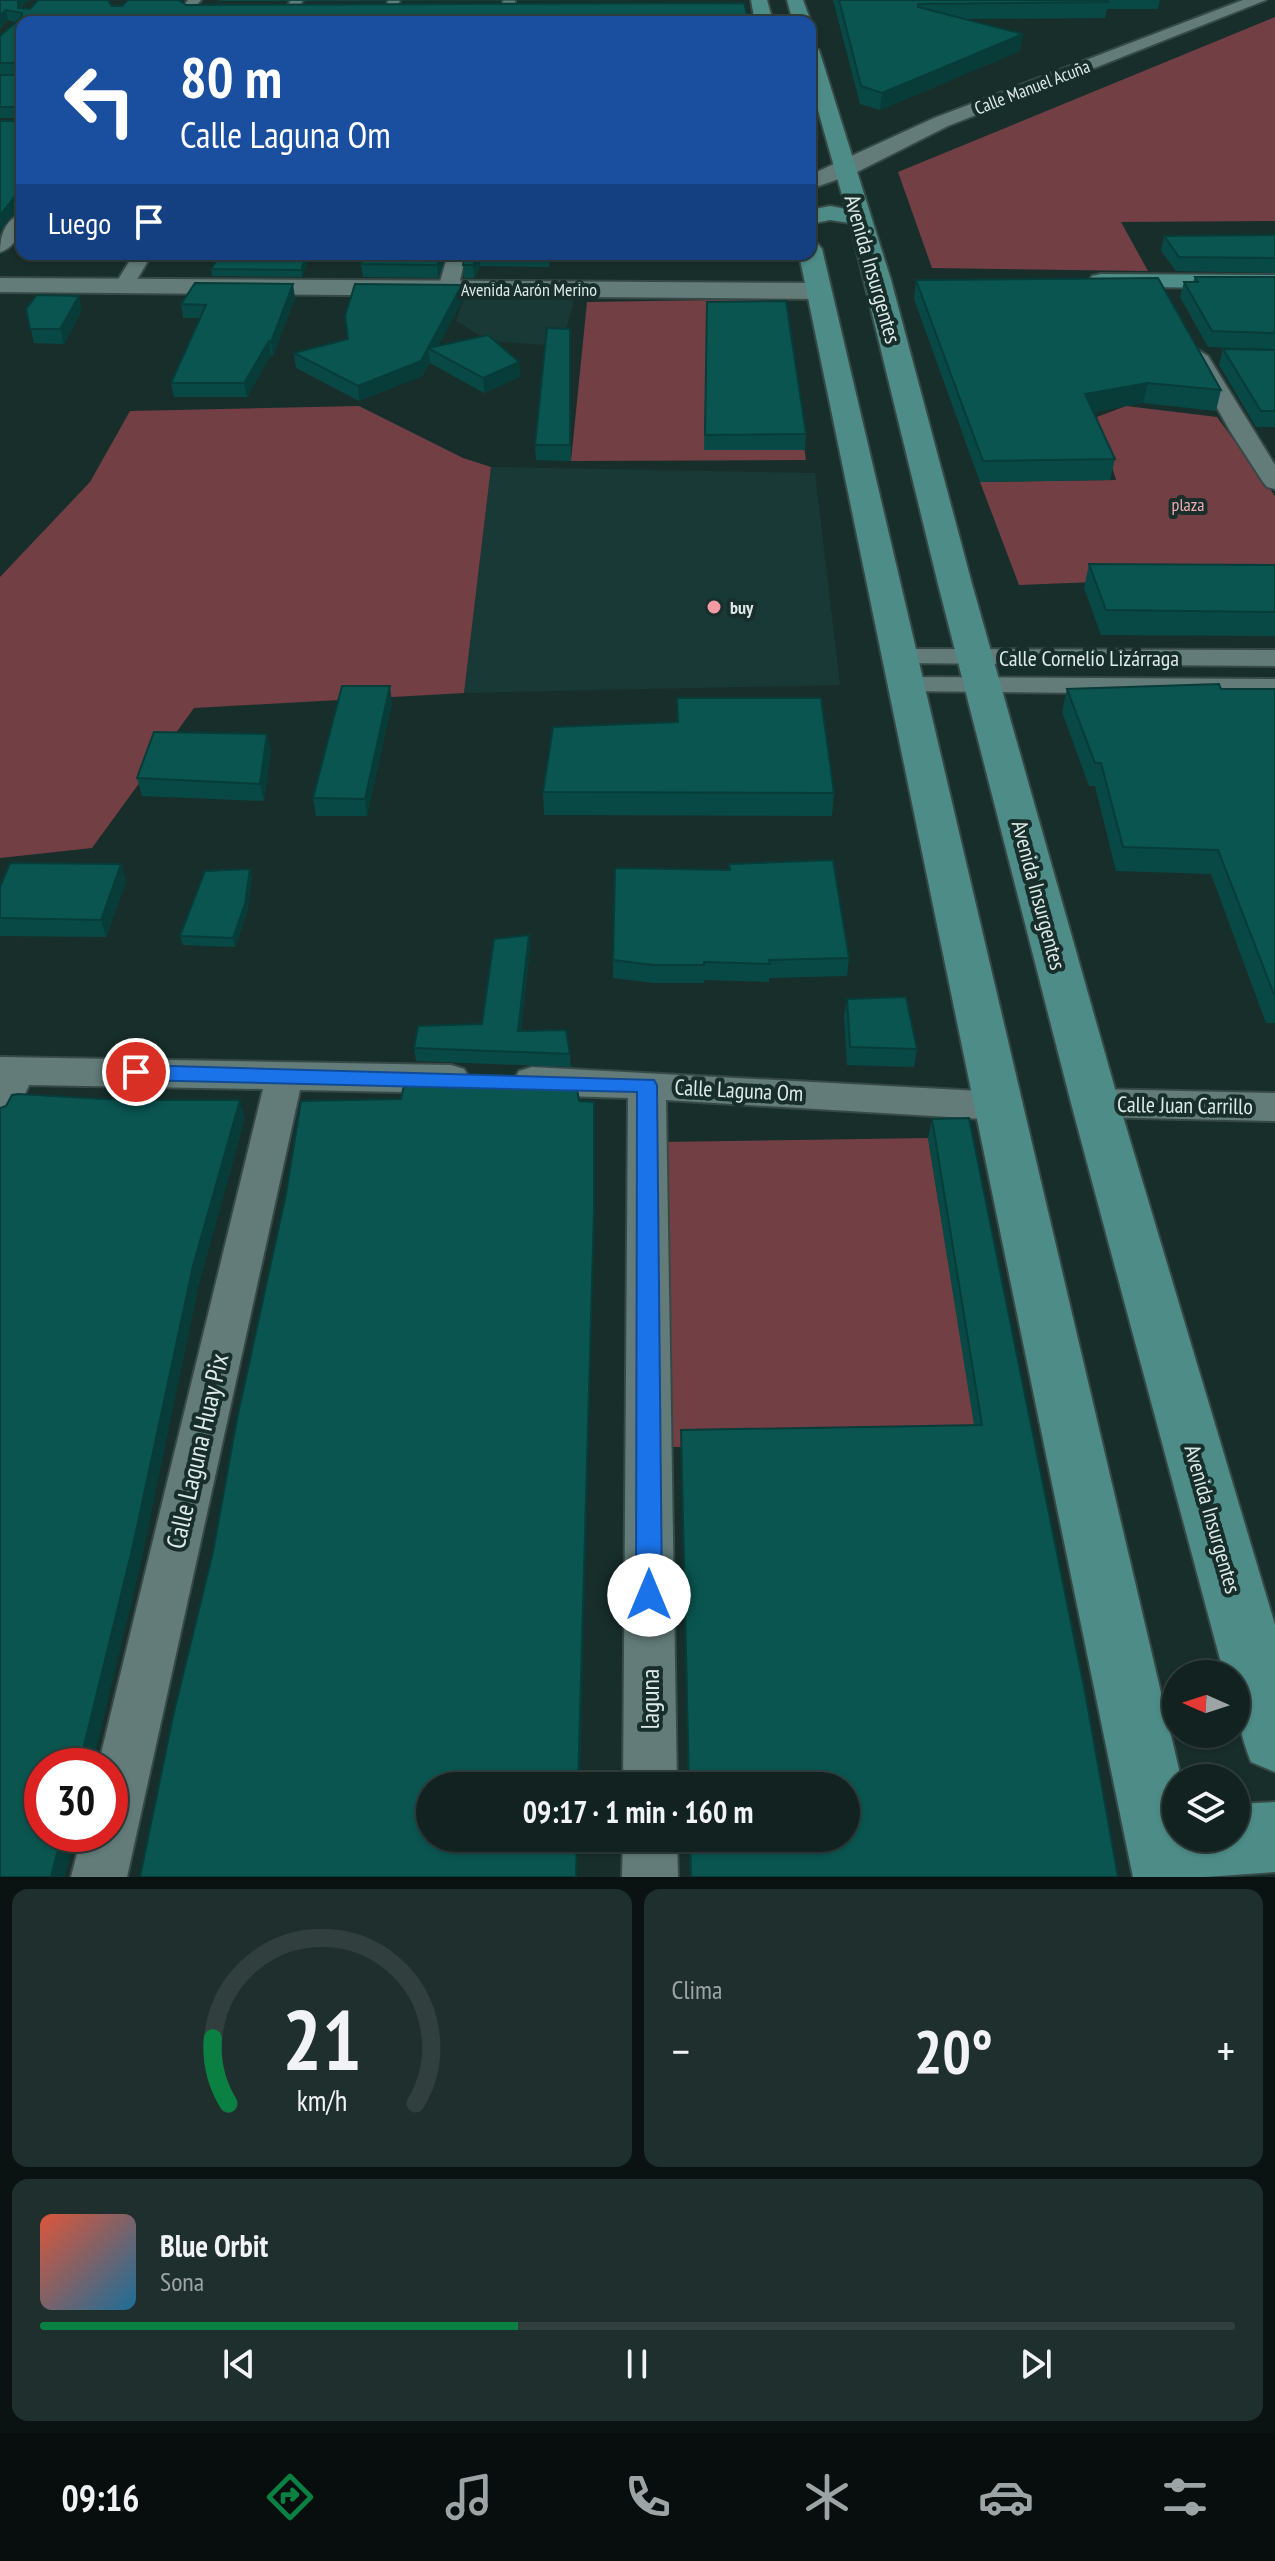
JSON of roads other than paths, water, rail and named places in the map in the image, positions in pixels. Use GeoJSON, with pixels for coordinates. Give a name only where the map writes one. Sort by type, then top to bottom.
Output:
{"type":"FeatureCollection","features":[{"type":"Feature","properties":{"kind":"main road","name":"Calle Manuel Acuña"},"geometry":{"type":"LineString","coordinates":[[843,189],[941,122],[1258,0]]}},
{"type":"Feature","properties":{"kind":"main road","name":"Calle Manuel Acuña"},"geometry":{"type":"LineString","coordinates":[[843,189],[1275,8]]}},
{"type":"Feature","properties":{"kind":"main road","name":"Avenida Insurgentes"},"geometry":{"type":"LineString","coordinates":[[816,75],[843,189],[895,286],[979,671],[1095,1103],[1275,1738]]}},
{"type":"Feature","properties":{"kind":"main road"},"geometry":{"type":"LineString","coordinates":[[816,200],[827,203],[843,189]]}},
{"type":"Feature","properties":{"kind":"main road"},"geometry":{"type":"LineString","coordinates":[[816,216],[830,213],[843,189]]}},
{"type":"Feature","properties":{"kind":"main road","name":"Avenida Aarón Merino"},"geometry":{"type":"LineString","coordinates":[[0,285],[133,272]]}},
{"type":"Feature","properties":{"kind":"main road","name":"Avenida Aarón Merino"},"geometry":{"type":"LineString","coordinates":[[0,274],[815,274]]}},
{"type":"Feature","properties":{"kind":"main road"},"geometry":{"type":"LineString","coordinates":[[895,286],[815,274],[1165,1859],[1275,1837]]}},
{"type":"Feature","properties":{"kind":"main road"},"geometry":{"type":"LineString","coordinates":[[1164,293],[1275,282]]}},
{"type":"Feature","properties":{"kind":"main road"},"geometry":{"type":"LineString","coordinates":[[1077,286],[1164,293],[1275,294]]}},
{"type":"Feature","properties":{"kind":"street"},"geometry":{"type":"LineString","coordinates":[[277,8],[298,5]]}},
{"type":"Feature","properties":{"kind":"street"},"geometry":{"type":"LineString","coordinates":[[492,8],[513,10]]}},
{"type":"Feature","properties":{"kind":"street"},"geometry":{"type":"LineString","coordinates":[[0,246],[16,226]]}},
{"type":"Feature","properties":{"kind":"street"},"geometry":{"type":"LineString","coordinates":[[1185,331],[1198,356],[1252,431],[1275,482]]}},
{"type":"Feature","properties":{"kind":"street"},"geometry":{"type":"LineString","coordinates":[[1198,356],[1229,356]]}},
{"type":"Feature","properties":{"kind":"street","name":"Calle Cornelio Lizárraga"},"geometry":{"type":"LineString","coordinates":[[905,671],[979,671],[1275,658]]}},
{"type":"Feature","properties":{"kind":"street","name":"Calle Cornelio Lizárraga"},"geometry":{"type":"LineString","coordinates":[[979,671],[1275,687]]}},
{"type":"Feature","properties":{"kind":"street"},"geometry":{"type":"LineString","coordinates":[[0,1112],[8,1071]]}},
{"type":"Feature","properties":{"kind":"street","name":"Calle Laguna Om"},"geometry":{"type":"LineString","coordinates":[[8,1071],[285,1074],[647,1085],[999,1106]]}},
{"type":"Feature","properties":{"kind":"street","name":"Calle Laguna Huay Pix"},"geometry":{"type":"LineString","coordinates":[[128,1749],[285,1074]]}},
{"type":"Feature","properties":{"kind":"street","name":"laguna"},"geometry":{"type":"LineString","coordinates":[[647,1085],[650,1772]]}},
{"type":"Feature","properties":{"kind":"street","name":"Calle Juan Carrillo"},"geometry":{"type":"LineString","coordinates":[[1095,1103],[1275,1107]]}},
{"type":"Feature","properties":{"kind":"street","name":"Calle Laguna Huay Pix"},"geometry":{"type":"LineString","coordinates":[[99,1877],[104,1852]]}},
{"type":"Feature","properties":{"kind":"street"},"geometry":{"type":"LineString","coordinates":[[650,1852],[650,1877]]}},
{"type":"Feature","properties":{"kind":"place","name":"buy"},"geometry":{"type":"Point","coordinates":[714,607]}},
{"type":"Feature","properties":{"kind":"park label","name":"plaza"},"geometry":{"type":"Point","coordinates":[1188,504]}}]}
